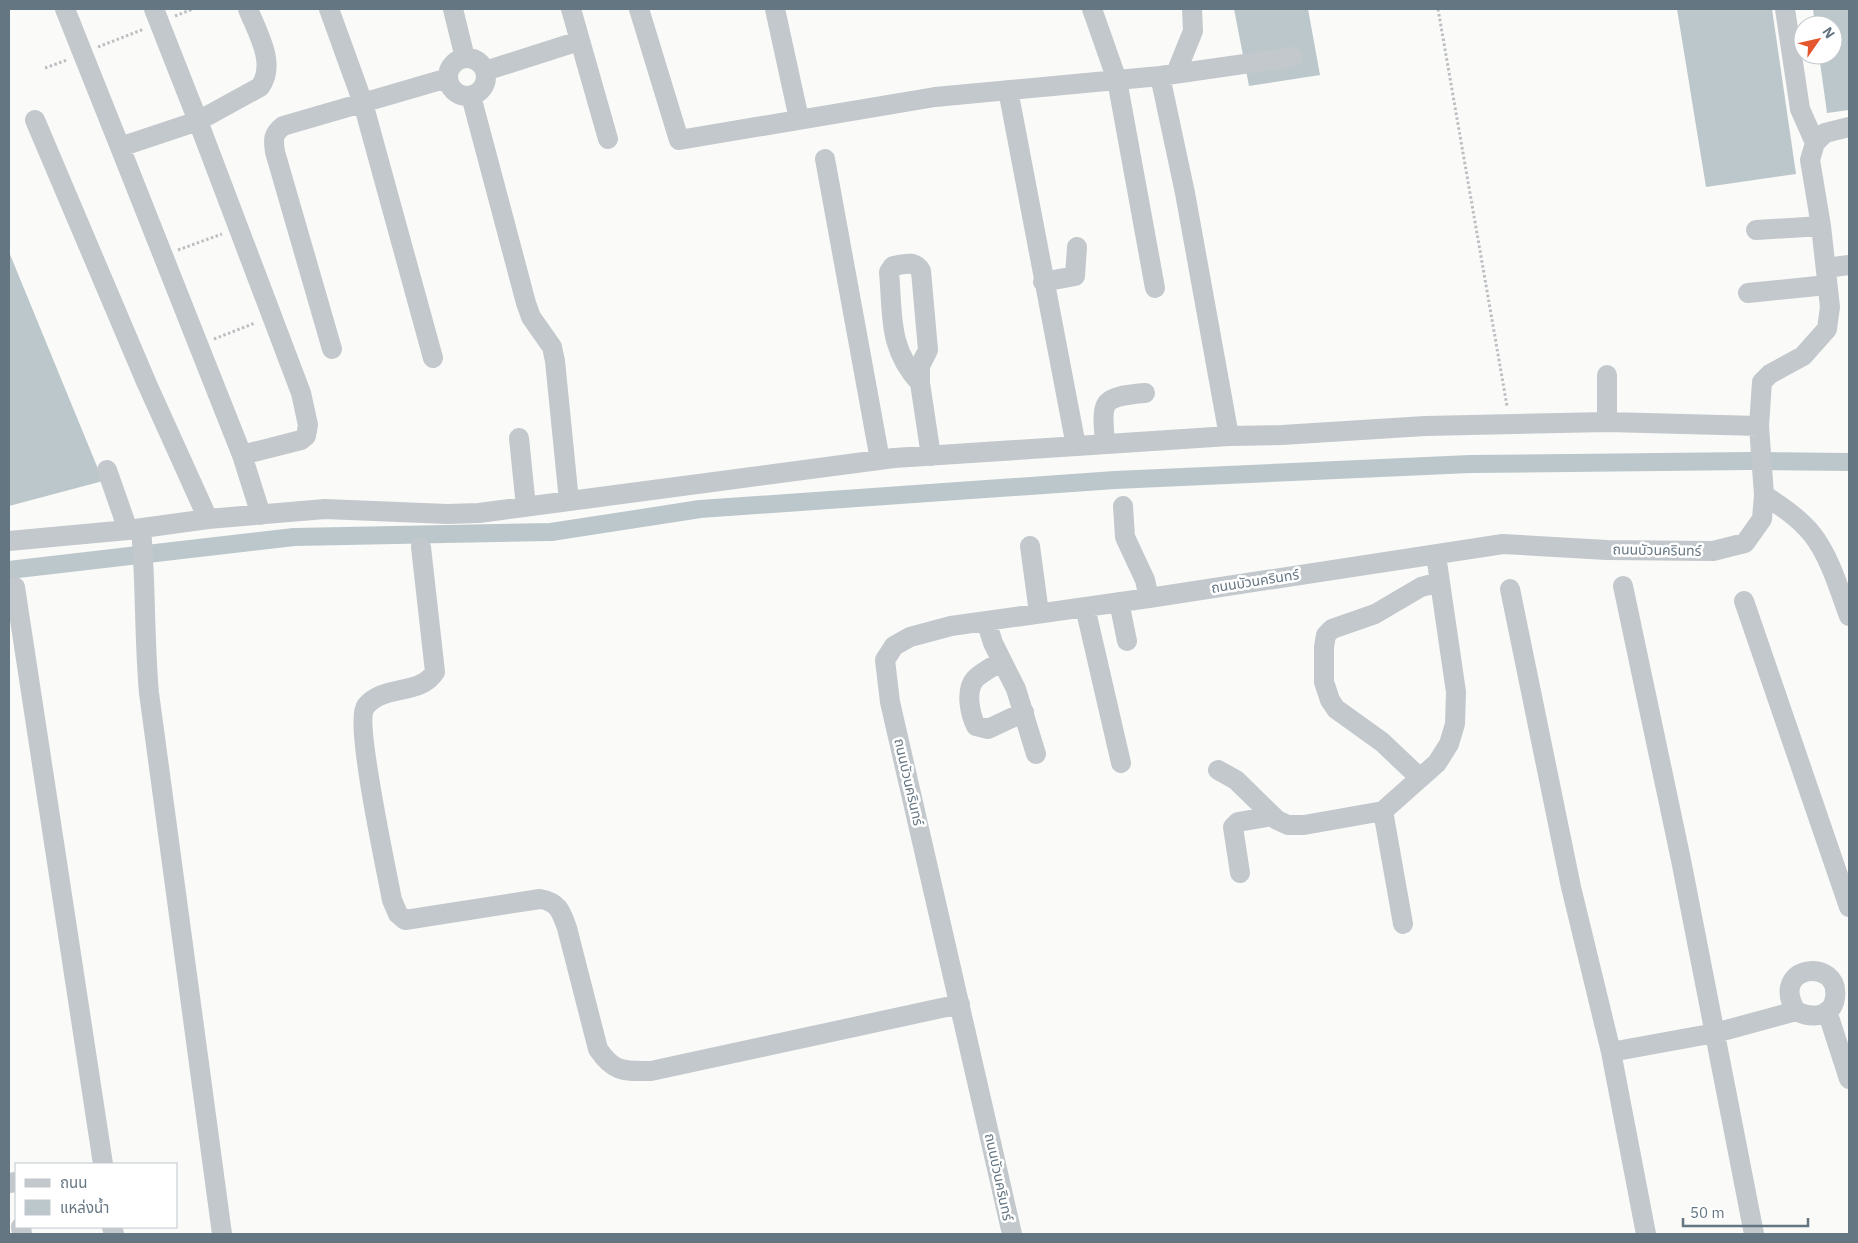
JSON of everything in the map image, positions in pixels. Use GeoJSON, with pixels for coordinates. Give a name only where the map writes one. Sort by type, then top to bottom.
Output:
{"type":"FeatureCollection","features":[{"type":"Feature","properties":{"kind":"street"},"geometry":{"type":"LineString","coordinates":[[65,9],[242,455],[261,515]]}},
{"type":"Feature","properties":{"kind":"street"},"geometry":{"type":"LineString","coordinates":[[120,147],[198,121],[260,87],[268,72],[265,51],[248,9]]}},
{"type":"Feature","properties":{"kind":"street"},"geometry":{"type":"LineString","coordinates":[[329,9],[363,103],[432,358]]}},
{"type":"Feature","properties":{"kind":"street"},"geometry":{"type":"LineString","coordinates":[[452,9],[465,58]]}},
{"type":"Feature","properties":{"kind":"street"},"geometry":{"type":"LineString","coordinates":[[571,9],[608,139]]}},
{"type":"Feature","properties":{"kind":"street"},"geometry":{"type":"LineString","coordinates":[[639,9],[679,140],[935,97],[1117,80],[1293,57]]}},
{"type":"Feature","properties":{"kind":"street"},"geometry":{"type":"LineString","coordinates":[[775,9],[800,119]]}},
{"type":"Feature","properties":{"kind":"street"},"geometry":{"type":"LineString","coordinates":[[1092,9],[1117,80],[1156,288]]}},
{"type":"Feature","properties":{"kind":"street"},"geometry":{"type":"LineString","coordinates":[[1192,9],[1193,31],[1168,74],[1185,193],[1228,436]]}},
{"type":"Feature","properties":{"kind":"street"},"geometry":{"type":"LineString","coordinates":[[1786,9],[1800,109],[1815,143],[1826,133],[1849,127]]}},
{"type":"Feature","properties":{"kind":"street"},"geometry":{"type":"LineString","coordinates":[[156,16],[198,121],[301,393],[308,426],[306,436],[301,440],[242,455]]}},
{"type":"Feature","properties":{"kind":"street"},"geometry":{"type":"LineString","coordinates":[[485,71],[579,41]]}},
{"type":"Feature","properties":{"kind":"street"},"geometry":{"type":"LineString","coordinates":[[465,58],[477,61],[485,71],[484,87],[471,96],[456,93],[448,78],[452,65],[465,58]]}},
{"type":"Feature","properties":{"kind":"street"},"geometry":{"type":"LineString","coordinates":[[332,349],[275,152],[273,138],[276,131],[283,126],[448,78]]}},
{"type":"Feature","properties":{"kind":"street"},"geometry":{"type":"LineString","coordinates":[[1008,90],[1076,446]]}},
{"type":"Feature","properties":{"kind":"street"},"geometry":{"type":"LineString","coordinates":[[471,96],[526,303],[531,317],[552,347],[569,501]]}},
{"type":"Feature","properties":{"kind":"street"},"geometry":{"type":"LineString","coordinates":[[35,120],[147,384],[208,518]]}},
{"type":"Feature","properties":{"kind":"street","name":"ถนนบัวนครินทร์"},"geometry":{"type":"LineString","coordinates":[[1012,1234],[890,702],[885,660],[894,646],[910,637],[951,626],[1503,544],[1607,550],[1713,551],[1745,543],[1762,519],[1763,485],[1759,432],[1762,382],[1770,374],[1803,356],[1827,329],[1830,307],[1822,226],[1810,160],[1815,143]]}},
{"type":"Feature","properties":{"kind":"street"},"geometry":{"type":"LineString","coordinates":[[824,159],[880,460]]}},
{"type":"Feature","properties":{"kind":"street"},"geometry":{"type":"LineString","coordinates":[[1756,230],[1822,226]]}},
{"type":"Feature","properties":{"kind":"street"},"geometry":{"type":"LineString","coordinates":[[1044,282],[1075,276],[1077,247]]}},
{"type":"Feature","properties":{"kind":"street"},"geometry":{"type":"LineString","coordinates":[[920,383],[907,368],[895,341],[889,272],[892,266],[912,263],[921,271],[928,350],[920,366],[920,383],[931,456]]}},
{"type":"Feature","properties":{"kind":"street"},"geometry":{"type":"LineString","coordinates":[[1748,293],[1826,277],[1849,266]]}},
{"type":"Feature","properties":{"kind":"street"},"geometry":{"type":"LineString","coordinates":[[1606,422],[1607,375]]}},
{"type":"Feature","properties":{"kind":"street"},"geometry":{"type":"LineString","coordinates":[[1105,444],[1103,412],[1109,399],[1116,396],[1145,393]]}},
{"type":"Feature","properties":{"kind":"street"},"geometry":{"type":"LineString","coordinates":[[9,541],[137,530],[208,518],[325,509],[447,514],[479,513],[880,460],[1228,436],[1510,424],[1606,422],[1759,432]]}},
{"type":"Feature","properties":{"kind":"street"},"geometry":{"type":"LineString","coordinates":[[518,438],[526,507]]}},
{"type":"Feature","properties":{"kind":"street"},"geometry":{"type":"LineString","coordinates":[[107,470],[137,530],[145,562],[144,644],[222,1234]]}},
{"type":"Feature","properties":{"kind":"street"},"geometry":{"type":"LineString","coordinates":[[1763,485],[1812,535],[1827,562],[1849,616]]}},
{"type":"Feature","properties":{"kind":"street"},"geometry":{"type":"LineString","coordinates":[[1123,506],[1125,537],[1145,580],[1149,598]]}},
{"type":"Feature","properties":{"kind":"street"},"geometry":{"type":"LineString","coordinates":[[1030,546],[1039,613]]}},
{"type":"Feature","properties":{"kind":"street"},"geometry":{"type":"LineString","coordinates":[[421,547],[435,672],[430,680],[419,686],[395,690],[376,698],[365,707],[362,718],[370,783],[390,890],[398,914],[405,920],[540,899],[552,901],[561,909],[567,928],[598,1049],[607,1063],[623,1072],[651,1071],[960,1004]]}},
{"type":"Feature","properties":{"kind":"street"},"geometry":{"type":"LineString","coordinates":[[1218,770],[1236,780],[1273,816],[1288,825],[1304,825],[1383,811],[1437,763],[1445,750],[1455,724],[1456,692],[1436,555]]}},
{"type":"Feature","properties":{"kind":"street"},"geometry":{"type":"LineString","coordinates":[[1420,778],[1382,742],[1336,709],[1330,700],[1324,682],[1324,647],[1326,635],[1332,630],[1376,614],[1413,591],[1440,582]]}},
{"type":"Feature","properties":{"kind":"street"},"geometry":{"type":"LineString","coordinates":[[1622,586],[1681,860],[1754,1234]]}},
{"type":"Feature","properties":{"kind":"street"},"geometry":{"type":"LineString","coordinates":[[15,587],[103,1163]]}},
{"type":"Feature","properties":{"kind":"street"},"geometry":{"type":"LineString","coordinates":[[1510,588],[1571,887],[1611,1052],[1646,1234]]}},
{"type":"Feature","properties":{"kind":"street"},"geometry":{"type":"LineString","coordinates":[[1744,601],[1849,907]]}},
{"type":"Feature","properties":{"kind":"street"},"geometry":{"type":"LineString","coordinates":[[1119,602],[1127,641]]}},
{"type":"Feature","properties":{"kind":"street"},"geometry":{"type":"LineString","coordinates":[[1085,607],[1121,763]]}},
{"type":"Feature","properties":{"kind":"street"},"geometry":{"type":"LineString","coordinates":[[986,621],[1002,661],[1016,689],[1036,754]]}},
{"type":"Feature","properties":{"kind":"street"},"geometry":{"type":"LineString","coordinates":[[1002,661],[976,678],[971,685],[969,696],[972,718],[976,726],[988,729],[1024,712]]}},
{"type":"Feature","properties":{"kind":"street"},"geometry":{"type":"LineString","coordinates":[[1383,811],[1403,924]]}},
{"type":"Feature","properties":{"kind":"street"},"geometry":{"type":"LineString","coordinates":[[1240,874],[1233,827],[1238,822],[1273,816]]}},
{"type":"Feature","properties":{"kind":"street"},"geometry":{"type":"LineString","coordinates":[[1837,999],[1819,1016],[1807,1016],[1796,1011],[1790,1000],[1790,988],[1795,977],[1806,971],[1818,970],[1828,976],[1835,987],[1837,999],[1849,1079]]}},
{"type":"Feature","properties":{"kind":"street"},"geometry":{"type":"LineString","coordinates":[[1611,1052],[1715,1033],[1796,1011]]}},
{"type":"Feature","properties":{"kind":"path"},"geometry":{"type":"LineString","coordinates":[[1438,9],[1510,424]]}},
{"type":"Feature","properties":{"kind":"path"},"geometry":{"type":"LineString","coordinates":[[45,68],[83,53],[156,16]]}},
{"type":"Feature","properties":{"kind":"path"},"geometry":{"type":"LineString","coordinates":[[163,256],[238,228]]}},
{"type":"Feature","properties":{"kind":"path"},"geometry":{"type":"LineString","coordinates":[[197,345],[272,316]]}},
{"type":"Feature","properties":{"kind":"water"},"geometry":{"type":"Polygon","coordinates":[[[1234,9],[1308,9],[1320,75],[1249,86],[1234,9]]]}},
{"type":"Feature","properties":{"kind":"water"},"geometry":{"type":"Polygon","coordinates":[[[1677,9],[1772,9],[1796,174],[1706,187],[1677,9]]]}},
{"type":"Feature","properties":{"kind":"water"},"geometry":{"type":"Polygon","coordinates":[[[1813,9],[1849,9],[1849,110],[1827,113],[1820,65],[1843,65],[1843,15],[1814,15],[1813,9]]]}},
{"type":"Feature","properties":{"kind":"water"},"geometry":{"type":"Polygon","coordinates":[[[9,252],[103,481],[9,506],[9,252]]]}},
{"type":"Feature","properties":{"kind":"waterway"},"geometry":{"type":"LineString","coordinates":[[9,570],[294,537],[551,532],[700,509],[1115,480],[1470,464],[1750,461],[1849,462]]}}]}
